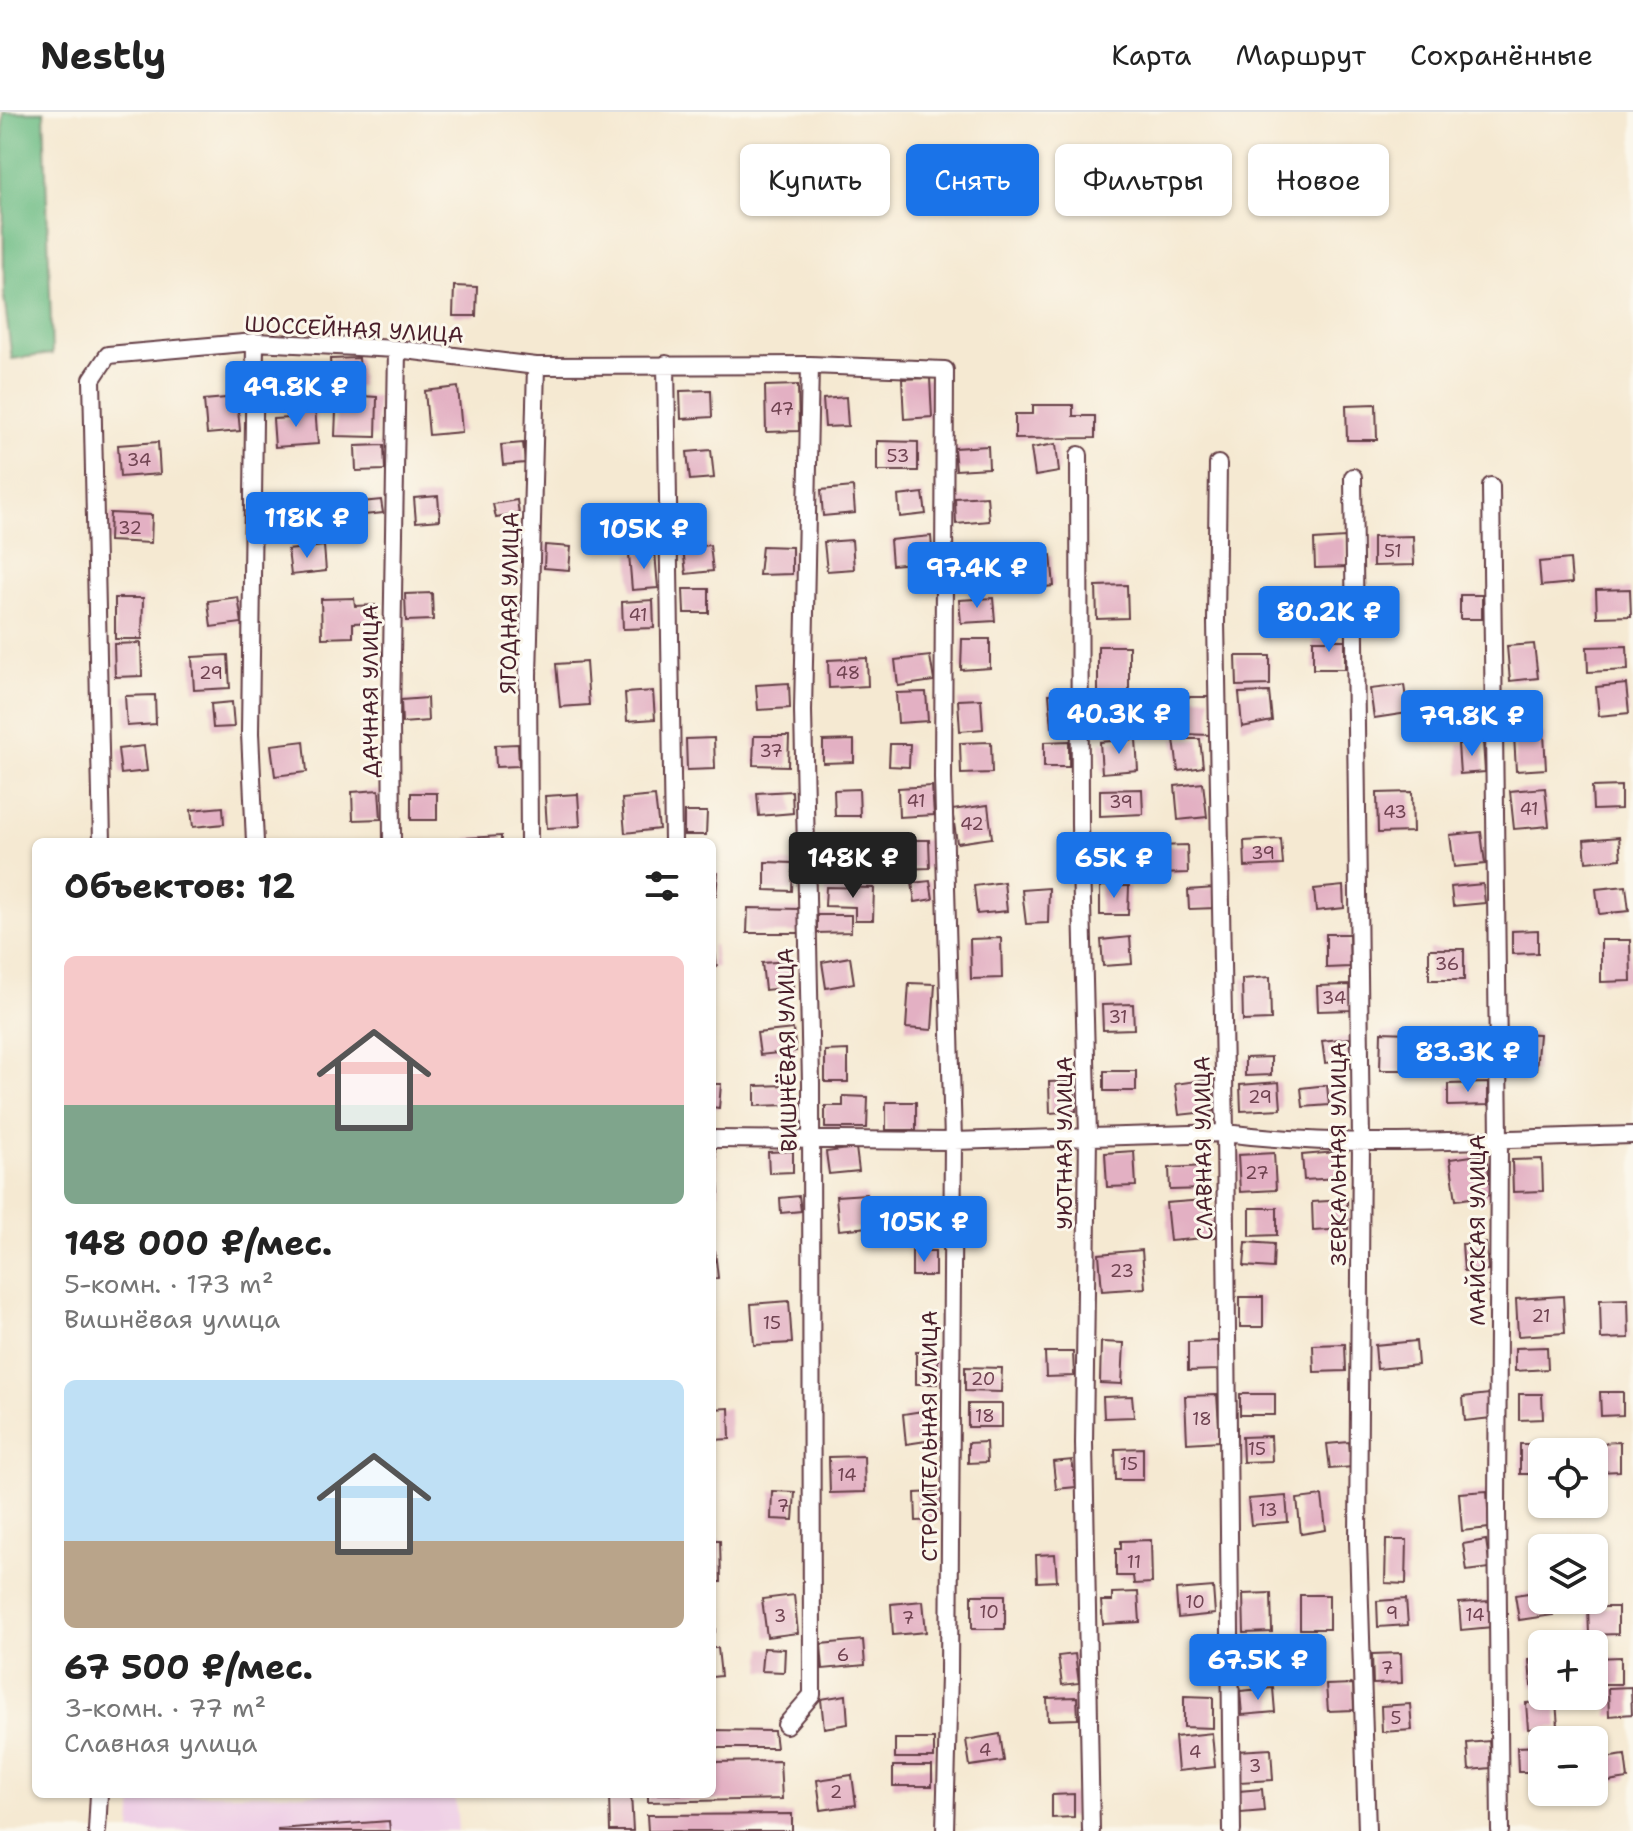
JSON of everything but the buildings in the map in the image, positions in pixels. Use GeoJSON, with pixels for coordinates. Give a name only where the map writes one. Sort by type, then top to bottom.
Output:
{"type":"FeatureCollection","features":[{"type":"Feature","properties":{"kind":"street","name":"ШОССЕЙНАЯ УЛИЦА"},"geometry":{"type":"LineString","coordinates":[[102,838],[92,379],[108,355],[255,342],[397,349],[536,366],[810,365],[945,370]]}},
{"type":"Feature","properties":{"kind":"street"},"geometry":{"type":"LineString","coordinates":[[255,342],[250,733],[255,838]]}},
{"type":"Feature","properties":{"kind":"street","name":"ДАЧНАЯ УЛИЦА"},"geometry":{"type":"LineString","coordinates":[[392,838],[397,349]]}},
{"type":"Feature","properties":{"kind":"street"},"geometry":{"type":"LineString","coordinates":[[666,364],[673,838]]}},
{"type":"Feature","properties":{"kind":"street","name":"ВИШНЁВАЯ УЛИЦА"},"geometry":{"type":"LineString","coordinates":[[786,1725],[812,1695],[811,1083],[803,711],[810,365]]}},
{"type":"Feature","properties":{"kind":"street","name":"ЯГОДНАЯ УЛИЦА"},"geometry":{"type":"LineString","coordinates":[[529,838],[528,675],[536,366]]}},
{"type":"Feature","properties":{"kind":"street","name":"СТРОИТЕЛЬНАЯ УЛИЦА"},"geometry":{"type":"LineString","coordinates":[[945,370],[943,778],[953,1141],[945,1831]]}},
{"type":"Feature","properties":{"kind":"street","name":"УЮТНАЯ УЛИЦА"},"geometry":{"type":"LineString","coordinates":[[1079,455],[1080,825],[1088,1136],[1084,1443],[1091,1831]]}},
{"type":"Feature","properties":{"kind":"street","name":"СЛАВНАЯ УЛИЦА"},"geometry":{"type":"LineString","coordinates":[[1218,464],[1216,622],[1232,1831]]}},
{"type":"Feature","properties":{"kind":"street","name":"ЗЕРКАЛЬНАЯ УЛИЦА"},"geometry":{"type":"LineString","coordinates":[[1353,477],[1361,1141],[1358,1541],[1367,1831]]}},
{"type":"Feature","properties":{"kind":"street","name":"МАЙСКАЯ УЛИЦА"},"geometry":{"type":"LineString","coordinates":[[1491,486],[1499,1138],[1497,1522],[1500,1831]]}},
{"type":"Feature","properties":{"kind":"street"},"geometry":{"type":"LineString","coordinates":[[716,1139],[953,1141],[1225,1133],[1361,1141],[1633,1135]]}},
{"type":"Feature","properties":{"kind":"street"},"geometry":{"type":"LineString","coordinates":[[97,1831],[99,1798]]}},
{"type":"Feature","properties":{"kind":"shaded area"},"geometry":{"type":"Polygon","coordinates":[[[133,1798],[455,1798],[458,1831],[131,1831],[133,1798]]]}},
{"type":"Feature","properties":{"kind":"green space"},"geometry":{"type":"Polygon","coordinates":[[[3,112],[44,112],[52,354],[12,359],[4,297],[3,112]]]}}]}
